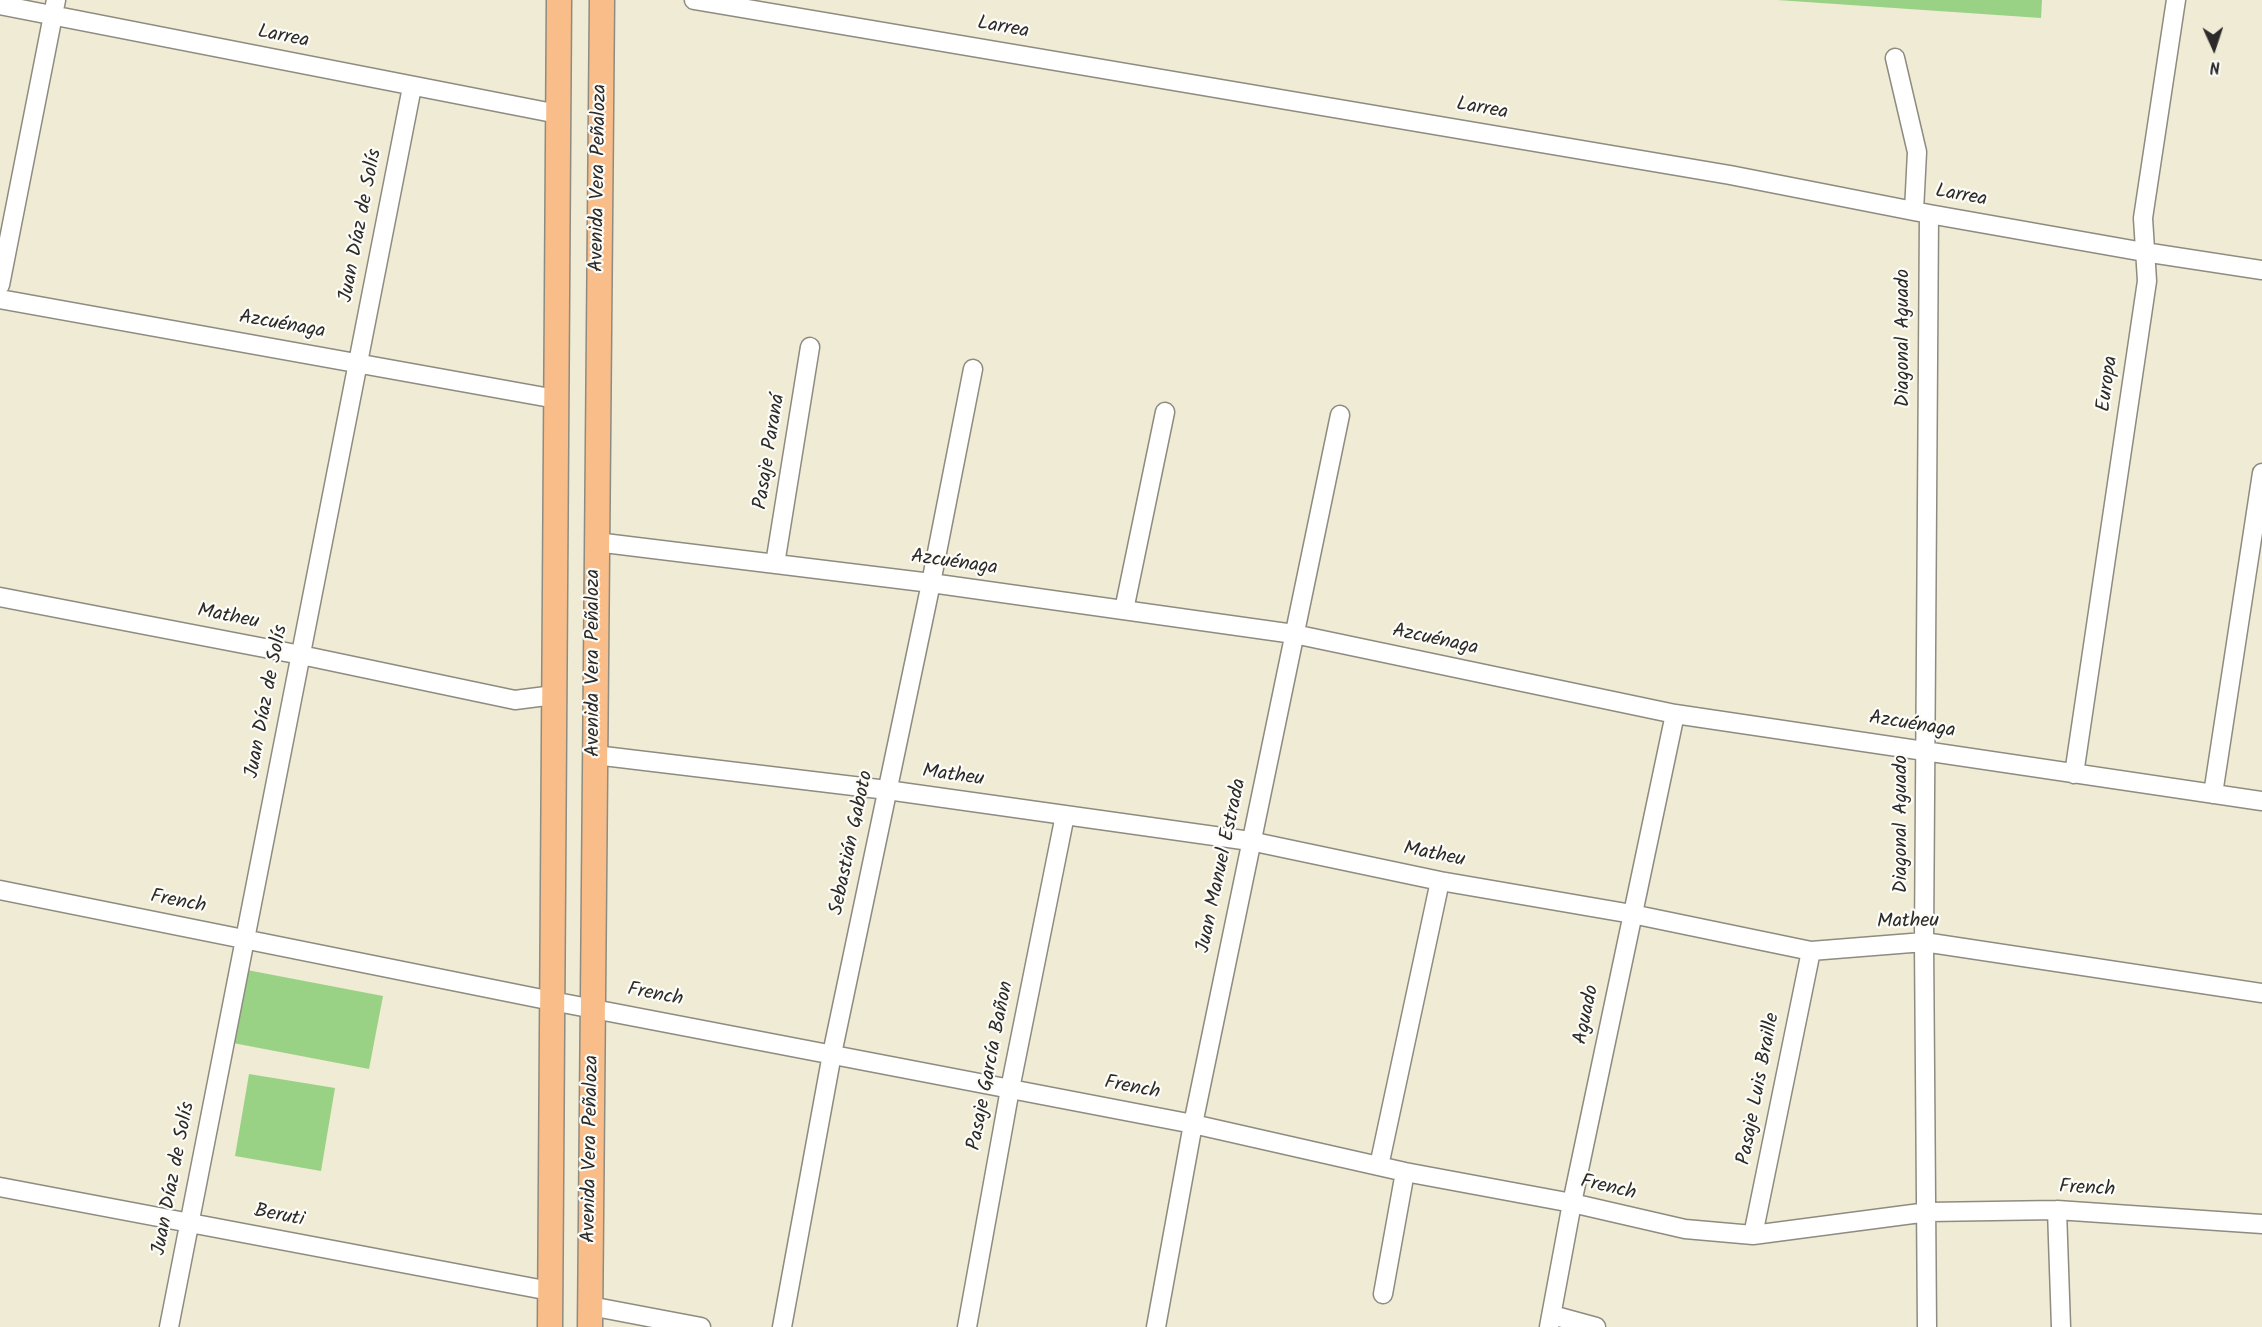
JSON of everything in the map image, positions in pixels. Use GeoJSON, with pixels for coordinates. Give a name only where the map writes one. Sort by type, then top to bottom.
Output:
{"type":"FeatureCollection","features":[{"type":"Feature","properties":{"kind":"main road","name":"Avenida Vera Peñaloza"},"geometry":{"type":"LineString","coordinates":[[550,1327],[559,0]]}},
{"type":"Feature","properties":{"kind":"main road","name":"Avenida Vera Peñaloza"},"geometry":{"type":"LineString","coordinates":[[590,1317],[602,0]]}},
{"type":"Feature","properties":{"kind":"street","name":"Larrea"},"geometry":{"type":"LineString","coordinates":[[694,0],[1730,175],[2144,252],[2262,270]]}},
{"type":"Feature","properties":{"kind":"street","name":"Europa"},"geometry":{"type":"LineString","coordinates":[[2074,774],[2147,281],[2143,218],[2176,0]]}},
{"type":"Feature","properties":{"kind":"street","name":"Larrea"},"geometry":{"type":"LineString","coordinates":[[0,5],[55,8],[412,87],[558,114]]}},
{"type":"Feature","properties":{"kind":"street"},"geometry":{"type":"LineString","coordinates":[[0,285],[55,8]]}},
{"type":"Feature","properties":{"kind":"street","name":"Diagonal Aguado"},"geometry":{"type":"LineString","coordinates":[[1895,58],[1917,152],[1921,212],[1926,751],[1924,942],[1928,1212],[1927,1327]]}},
{"type":"Feature","properties":{"kind":"street","name":"Juan Díaz de Solís"},"geometry":{"type":"LineString","coordinates":[[169,1327],[412,87]]}},
{"type":"Feature","properties":{"kind":"street","name":"Azcuénaga"},"geometry":{"type":"LineString","coordinates":[[0,299],[556,399]]}},
{"type":"Feature","properties":{"kind":"street","name":"Pasaje Paraná"},"geometry":{"type":"LineString","coordinates":[[776,564],[810,347]]}},
{"type":"Feature","properties":{"kind":"street","name":"Sebastián Gaboto"},"geometry":{"type":"LineString","coordinates":[[782,1327],[832,1054],[931,583],[973,369]]}},
{"type":"Feature","properties":{"kind":"street"},"geometry":{"type":"LineString","coordinates":[[1124,610],[1166,412]]}},
{"type":"Feature","properties":{"kind":"street","name":"Juan Manuel Estrada"},"geometry":{"type":"LineString","coordinates":[[1156,1327],[1193,1124],[1250,841],[1340,415]]}},
{"type":"Feature","properties":{"kind":"street"},"geometry":{"type":"LineString","coordinates":[[2213,794],[2262,473]]}},
{"type":"Feature","properties":{"kind":"street","name":"Azcuénaga"},"geometry":{"type":"LineString","coordinates":[[596,542],[931,583],[1294,634],[1675,714],[2262,801]]}},
{"type":"Feature","properties":{"kind":"street","name":"Matheu"},"geometry":{"type":"LineString","coordinates":[[0,597],[301,655],[515,700],[554,695]]}},
{"type":"Feature","properties":{"kind":"street","name":"Aguado"},"geometry":{"type":"LineString","coordinates":[[1551,1321],[1572,1203],[1675,714]]}},
{"type":"Feature","properties":{"kind":"street","name":"Matheu"},"geometry":{"type":"LineString","coordinates":[[595,755],[887,790],[1250,841],[1440,881],[1632,914],[1811,951],[1924,942],[2262,993]]}},
{"type":"Feature","properties":{"kind":"street","name":"Pasaje García Bañon"},"geometry":{"type":"LineString","coordinates":[[967,1327],[1010,1089],[1065,815]]}},
{"type":"Feature","properties":{"kind":"street"},"geometry":{"type":"LineString","coordinates":[[1379,1166],[1440,881]]}},
{"type":"Feature","properties":{"kind":"street","name":"French"},"geometry":{"type":"LineString","coordinates":[[0,890],[552,1001],[593,1007],[1193,1124],[1405,1172],[1572,1203],[1685,1229],[1753,1235],[1928,1212],[2057,1210],[2262,1224]]}},
{"type":"Feature","properties":{"kind":"street","name":"Pasaje Luis Braille"},"geometry":{"type":"LineString","coordinates":[[1753,1235],[1811,951]]}},
{"type":"Feature","properties":{"kind":"street"},"geometry":{"type":"LineString","coordinates":[[1383,1294],[1405,1172]]}},
{"type":"Feature","properties":{"kind":"street","name":"Beruti"},"geometry":{"type":"LineString","coordinates":[[0,1187],[550,1291]]}},
{"type":"Feature","properties":{"kind":"street"},"geometry":{"type":"LineString","coordinates":[[2057,1210],[2061,1327]]}},
{"type":"Feature","properties":{"kind":"street"},"geometry":{"type":"LineString","coordinates":[[590,1317],[701,1327]]}},
{"type":"Feature","properties":{"kind":"street"},"geometry":{"type":"LineString","coordinates":[[1551,1321],[1596,1327]]}},
{"type":"Feature","properties":{"kind":"green space"},"geometry":{"type":"Polygon","coordinates":[[[1777,0],[2042,0],[2041,18],[1777,0]]]}},
{"type":"Feature","properties":{"kind":"green space"},"geometry":{"type":"Polygon","coordinates":[[[247,970],[383,996],[369,1069],[233,1043],[247,970]]]}},
{"type":"Feature","properties":{"kind":"green space"},"geometry":{"type":"Polygon","coordinates":[[[249,1074],[335,1088],[321,1171],[235,1156],[249,1074]]]}}]}
